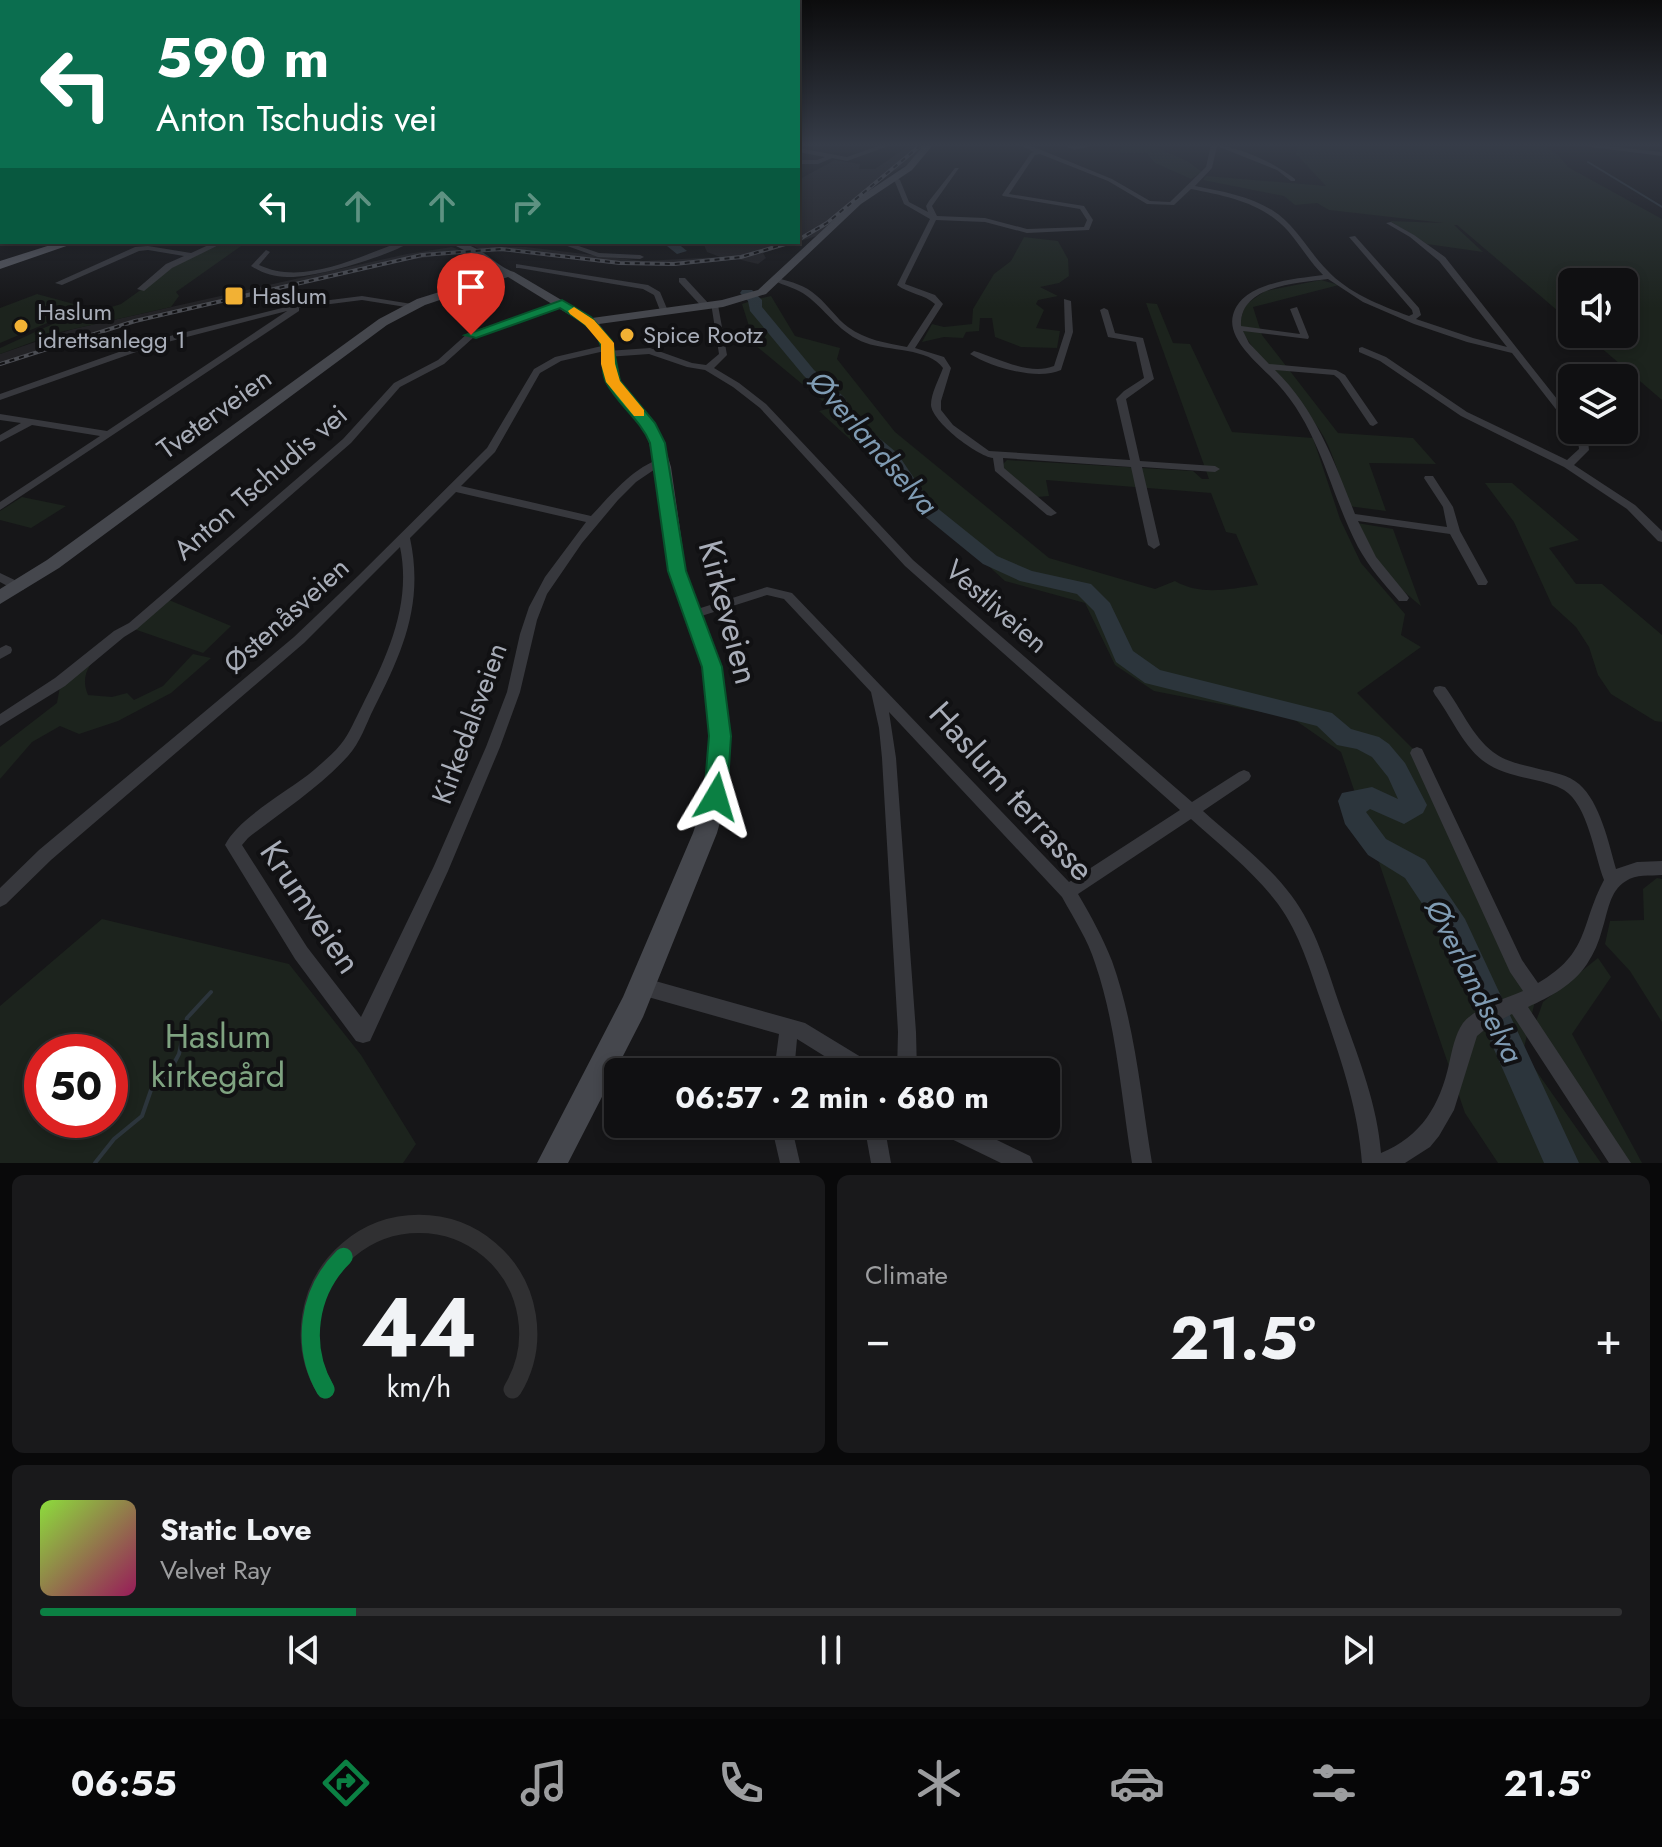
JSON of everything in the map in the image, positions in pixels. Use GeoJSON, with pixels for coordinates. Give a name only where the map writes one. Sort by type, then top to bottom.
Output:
{"type":"FeatureCollection","features":[{"type":"Feature","properties":{"kind":"main road"},"geometry":{"type":"LineString","coordinates":[[0,266],[66,244]]}},
{"type":"Feature","properties":{"kind":"street"},"geometry":{"type":"LineString","coordinates":[[458,244],[513,270],[533,287],[562,304],[600,340],[611,320],[751,296],[777,280],[862,199]]}},
{"type":"Feature","properties":{"kind":"street"},"geometry":{"type":"LineString","coordinates":[[905,199],[906,203],[934,218],[985,220],[1035,233],[1087,229],[1091,225],[1082,207],[1032,199]]}},
{"type":"Feature","properties":{"kind":"street"},"geometry":{"type":"LineString","coordinates":[[910,349],[939,304],[932,297],[901,285],[934,218],[929,206],[933,199]]}},
{"type":"Feature","properties":{"kind":"street"},"geometry":{"type":"LineString","coordinates":[[1146,199],[1159,206],[1172,204],[1177,199]]}},
{"type":"Feature","properties":{"kind":"street"},"geometry":{"type":"LineString","coordinates":[[1238,199],[1273,214],[1329,277],[1410,319],[1479,344],[1514,351]]}},
{"type":"Feature","properties":{"kind":"street"},"geometry":{"type":"LineString","coordinates":[[1389,223],[1432,249],[1442,259],[1558,406]]}},
{"type":"Feature","properties":{"kind":"street"},"geometry":{"type":"LineString","coordinates":[[1353,237],[1416,310],[1417,315],[1410,319]]}},
{"type":"Feature","properties":{"kind":"street"},"geometry":{"type":"LineString","coordinates":[[59,283],[128,252],[157,244]]}},
{"type":"Feature","properties":{"kind":"street"},"geometry":{"type":"LineString","coordinates":[[141,289],[163,269],[216,244]]}},
{"type":"Feature","properties":{"kind":"street"},"geometry":{"type":"LineString","coordinates":[[266,252],[255,266],[265,272],[289,275],[331,267],[401,244]]}},
{"type":"Feature","properties":{"kind":"street"},"geometry":{"type":"LineString","coordinates":[[566,244],[598,255],[640,257]]}},
{"type":"Feature","properties":{"kind":"street"},"geometry":{"type":"LineString","coordinates":[[148,248],[190,255]]}},
{"type":"Feature","properties":{"kind":"street"},"geometry":{"type":"LineString","coordinates":[[513,270],[541,268],[645,287],[657,294],[664,311]]}},
{"type":"Feature","properties":{"kind":"street","name":"Tveterveien"},"geometry":{"type":"LineString","coordinates":[[0,598],[359,339],[412,306],[513,270]]}},
{"type":"Feature","properties":{"kind":"street"},"geometry":{"type":"LineString","coordinates":[[1329,277],[1298,281],[1257,293],[1238,311],[1236,328],[1247,346],[1290,391],[1321,439],[1371,560],[1403,598]]}},
{"type":"Feature","properties":{"kind":"street"},"geometry":{"type":"LineString","coordinates":[[682,280],[710,305],[723,355],[708,368]]}},
{"type":"Feature","properties":{"kind":"street"},"geometry":{"type":"LineString","coordinates":[[777,280],[810,291],[842,326],[858,337],[933,355],[945,363],[946,373],[936,401],[940,417],[978,450],[998,456],[1215,469]]}},
{"type":"Feature","properties":{"kind":"street"},"geometry":{"type":"LineString","coordinates":[[0,397],[153,343],[298,306],[362,298],[412,306]]}},
{"type":"Feature","properties":{"kind":"street"},"geometry":{"type":"LineString","coordinates":[[974,354],[1040,373],[1054,372],[1069,332],[1067,301]]}},
{"type":"Feature","properties":{"kind":"street","name":"Anton Tschudis vei"},"geometry":{"type":"LineString","coordinates":[[0,721],[60,682],[133,626],[347,441],[397,385],[441,362],[471,335],[562,304]]}},
{"type":"Feature","properties":{"kind":"street"},"geometry":{"type":"LineString","coordinates":[[0,507],[298,306]]}},
{"type":"Feature","properties":{"kind":"street"},"geometry":{"type":"LineString","coordinates":[[1236,328],[1305,337],[1294,309]]}},
{"type":"Feature","properties":{"kind":"street"},"geometry":{"type":"LineString","coordinates":[[1104,310],[1111,335],[1140,340],[1148,373],[1149,379],[1145,384],[1126,393],[1121,399],[1154,545]]}},
{"type":"Feature","properties":{"kind":"street","name":"Østenåsveien"},"geometry":{"type":"LineString","coordinates":[[0,899],[133,779],[299,640],[404,538],[491,450],[537,371],[558,359],[581,353],[600,340]]}},
{"type":"Feature","properties":{"kind":"street","name":"Vestliveien"},"geometry":{"type":"LineString","coordinates":[[600,340],[708,368],[763,406],[909,563],[1251,863],[1294,914],[1309,943],[1365,1099],[1371,1127],[1372,1163]]}},
{"type":"Feature","properties":{"kind":"street","name":"Kirkeveien"},"geometry":{"type":"LineString","coordinates":[[552,1163],[611,1053],[641,986],[705,833],[719,773],[720,736],[715,686],[708,654],[675,560],[662,461],[650,426],[613,382],[600,340]]}},
{"type":"Feature","properties":{"kind":"street"},"geometry":{"type":"LineString","coordinates":[[1362,350],[1383,359],[1464,414],[1568,465],[1631,507],[1662,538]]}},
{"type":"Feature","properties":{"kind":"street"},"geometry":{"type":"LineString","coordinates":[[1269,367],[1336,373],[1342,377],[1373,423]]}},
{"type":"Feature","properties":{"kind":"street"},"geometry":{"type":"LineString","coordinates":[[0,417],[109,434]]}},
{"type":"Feature","properties":{"kind":"street"},"geometry":{"type":"LineString","coordinates":[[0,439],[28,423]]}},
{"type":"Feature","properties":{"kind":"street"},"geometry":{"type":"LineString","coordinates":[[1568,465],[1584,450],[1583,444]]}},
{"type":"Feature","properties":{"kind":"street"},"geometry":{"type":"LineString","coordinates":[[998,456],[999,469],[1051,513]]}},
{"type":"Feature","properties":{"kind":"street","name":"Kirkedalsveien"},"geometry":{"type":"LineString","coordinates":[[363,1034],[436,879],[510,704],[538,599],[554,570],[596,521],[647,466],[662,461]]}},
{"type":"Feature","properties":{"kind":"street"},"geometry":{"type":"LineString","coordinates":[[1429,478],[1448,507],[1454,531],[1482,582]]}},
{"type":"Feature","properties":{"kind":"street"},"geometry":{"type":"LineString","coordinates":[[454,488],[596,521]]}},
{"type":"Feature","properties":{"kind":"street"},"geometry":{"type":"LineString","coordinates":[[1351,517],[1454,531]]}},
{"type":"Feature","properties":{"kind":"street","name":"Krumveien"},"geometry":{"type":"LineString","coordinates":[[363,1034],[301,953],[233,845],[242,833],[325,768],[351,742],[397,648],[412,571],[404,538]]}},
{"type":"Feature","properties":{"kind":"street"},"geometry":{"type":"LineString","coordinates":[[0,577],[19,587]]}},
{"type":"Feature","properties":{"kind":"street","name":"Haslum terrasse"},"geometry":{"type":"LineString","coordinates":[[692,615],[756,594],[783,592],[1068,892],[1092,934],[1112,993],[1142,1163]]}},
{"type":"Feature","properties":{"kind":"street"},"geometry":{"type":"LineString","coordinates":[[876,687],[886,728],[889,758],[907,1058]]}},
{"type":"Feature","properties":{"kind":"street"},"geometry":{"type":"LineString","coordinates":[[1440,691],[1461,717],[1476,746],[1488,758],[1515,769],[1559,780],[1575,789],[1585,804],[1611,878]]}},
{"type":"Feature","properties":{"kind":"street"},"geometry":{"type":"LineString","coordinates":[[1417,753],[1516,966],[1536,995]]}},
{"type":"Feature","properties":{"kind":"street"},"geometry":{"type":"LineString","coordinates":[[1068,892],[1244,776]]}},
{"type":"Feature","properties":{"kind":"street"},"geometry":{"type":"LineString","coordinates":[[1381,1163],[1405,1155],[1423,1141],[1437,1123],[1451,1095],[1465,1038],[1487,1018],[1536,995],[1559,981],[1577,964],[1588,948],[1601,898],[1611,878],[1632,869],[1662,868]]}},
{"type":"Feature","properties":{"kind":"street"},"geometry":{"type":"LineString","coordinates":[[641,986],[789,1026],[805,1032],[844,1058]]}},
{"type":"Feature","properties":{"kind":"street"},"geometry":{"type":"LineString","coordinates":[[1517,1006],[1621,1163]]}},
{"type":"Feature","properties":{"kind":"street"},"geometry":{"type":"LineString","coordinates":[[786,1058],[789,1026]]}},
{"type":"Feature","properties":{"kind":"street"},"geometry":{"type":"LineString","coordinates":[[784,1138],[790,1163]]}},
{"type":"Feature","properties":{"kind":"street"},"geometry":{"type":"LineString","coordinates":[[877,1138],[881,1163]]}},
{"type":"Feature","properties":{"kind":"street"},"geometry":{"type":"LineString","coordinates":[[971,1138],[1023,1163]]}},
{"type":"Feature","properties":{"kind":"shaded area"},"geometry":{"type":"Polygon","coordinates":[[[800,199],[859,199],[816,236],[800,241],[800,199]]]}},
{"type":"Feature","properties":{"kind":"shaded area"},"geometry":{"type":"Polygon","coordinates":[[[791,244],[763,253],[766,258],[758,264],[737,259],[663,266],[482,251],[474,246],[526,247],[643,261],[720,257],[707,252],[704,245],[791,244]]]}},
{"type":"Feature","properties":{"kind":"shaded area"},"geometry":{"type":"Polygon","coordinates":[[[452,247],[464,252],[388,263],[155,318],[65,343],[0,366],[0,354],[73,329],[407,254],[452,247]]]}},
{"type":"Feature","properties":{"kind":"green space"},"geometry":{"type":"Polygon","coordinates":[[[1288,199],[1626,199],[1662,219],[1662,400],[1638,379],[1638,364],[1620,364],[1601,348],[1638,348],[1638,268],[1558,268],[1558,311],[1457,225],[1454,225],[1483,252],[1427,244],[1390,221],[1444,223],[1329,210],[1317,203],[1295,205],[1288,199]]]}},
{"type":"Feature","properties":{"kind":"green space"},"geometry":{"type":"Polygon","coordinates":[[[1024,237],[1058,241],[1068,259],[1069,276],[1059,283],[1040,287],[1058,296],[1038,300],[1036,304],[1044,310],[1036,328],[1060,331],[1057,348],[1021,347],[995,337],[992,318],[980,318],[979,331],[966,332],[963,338],[944,337],[922,342],[932,324],[944,327],[972,324],[973,309],[994,274],[1011,261],[1024,237]]]}},
{"type":"Feature","properties":{"kind":"green space"},"geometry":{"type":"Polygon","coordinates":[[[222,244],[244,244],[176,292],[179,296],[171,307],[60,332],[0,354],[0,348],[90,307],[102,305],[108,308],[121,304],[177,264],[222,244]]]}},
{"type":"Feature","properties":{"kind":"green space"},"geometry":{"type":"Polygon","coordinates":[[[1321,280],[1339,285],[1253,307],[1262,335],[1338,433],[1413,438],[1436,464],[1369,463],[1386,511],[1348,506],[1324,438],[1256,352],[1239,325],[1245,305],[1265,291],[1321,280]]]}},
{"type":"Feature","properties":{"kind":"green space","name":"Haslum idrettsanlegg 1"},"geometry":{"type":"Polygon","coordinates":[[[37,294],[85,307],[0,343],[0,308],[37,294]]]}},
{"type":"Feature","properties":{"kind":"green space"},"geometry":{"type":"Polygon","coordinates":[[[771,296],[795,336],[840,348],[837,359],[895,432],[1049,558],[1155,589],[1175,581],[1205,590],[1258,585],[1236,534],[1226,532],[1211,493],[1046,480],[1049,496],[1037,497],[1001,466],[1007,460],[1193,471],[1202,479],[1209,479],[1146,303],[1157,304],[1173,343],[1190,344],[1232,432],[1313,438],[1340,519],[1361,563],[1405,614],[1401,635],[1421,647],[1357,693],[1416,752],[1535,1001],[1523,1052],[1601,1163],[1498,1163],[1465,1113],[1341,752],[1292,718],[1154,691],[1115,665],[1085,603],[1005,581],[819,411],[831,408],[755,345],[742,304],[751,301],[749,307],[754,313],[762,312],[757,299],[771,296]]]}},
{"type":"Feature","properties":{"kind":"green space"},"geometry":{"type":"Polygon","coordinates":[[[1485,483],[1512,483],[1579,540],[1549,548],[1576,584],[1602,584],[1662,635],[1662,722],[1655,721],[1611,694],[1598,675],[1589,647],[1576,627],[1552,605],[1514,522],[1485,483]]]}},
{"type":"Feature","properties":{"kind":"green space"},"geometry":{"type":"Polygon","coordinates":[[[22,497],[66,506],[31,528],[0,520],[0,511],[22,497]]]}},
{"type":"Feature","properties":{"kind":"green space"},"geometry":{"type":"Polygon","coordinates":[[[1357,523],[1393,529],[1421,606],[1383,569],[1357,523]]]}},
{"type":"Feature","properties":{"kind":"green space"},"geometry":{"type":"Polygon","coordinates":[[[169,600],[231,626],[203,653],[134,629],[169,600]]]}},
{"type":"Feature","properties":{"kind":"green space"},"geometry":{"type":"Polygon","coordinates":[[[100,651],[85,677],[88,695],[112,697],[127,693],[134,700],[163,686],[193,654],[211,658],[171,693],[118,721],[79,734],[60,726],[32,742],[0,779],[0,747],[57,703],[61,681],[100,651]]]}},
{"type":"Feature","properties":{"kind":"green space"},"geometry":{"type":"Polygon","coordinates":[[[1657,878],[1662,879],[1662,1022],[1630,971],[1605,944],[1610,921],[1644,920],[1643,889],[1657,878]]]}},
{"type":"Feature","properties":{"kind":"green space","name":"Haslum kirkegård"},"geometry":{"type":"Polygon","coordinates":[[[102,919],[289,964],[361,1055],[416,1144],[403,1163],[0,1163],[0,1006],[102,919]]]}},
{"type":"Feature","properties":{"kind":"green space"},"geometry":{"type":"Polygon","coordinates":[[[1598,958],[1611,977],[1572,1034],[1642,1163],[1625,1163],[1534,1027],[1543,1002],[1598,958]]]}},
{"type":"Feature","properties":{"kind":"waterway"},"geometry":{"type":"LineString","coordinates":[[1649,199],[1662,207]]}},
{"type":"Feature","properties":{"kind":"waterway","name":"Øverlandselva"},"geometry":{"type":"LineString","coordinates":[[671,244],[681,251]]}},
{"type":"Feature","properties":{"kind":"waterway","name":"Øverlandselva"},"geometry":{"type":"LineString","coordinates":[[747,293],[755,300],[755,308],[809,373],[838,400],[853,424],[891,457],[924,507],[990,560],[1027,576],[1084,589],[1103,608],[1124,656],[1153,677],[1324,719],[1345,738],[1370,744],[1389,760],[1414,805],[1404,813],[1372,798],[1351,801],[1354,816],[1377,847],[1415,869],[1455,929],[1524,1086],[1562,1163]]}},
{"type":"Feature","properties":{"kind":"waterway"},"geometry":{"type":"LineString","coordinates":[[95,1163],[114,1139],[142,1116],[151,1090],[170,1071],[179,1054],[187,1018],[211,992]]}},
{"type":"Feature","properties":{"kind":"railway"},"geometry":{"type":"LineString","coordinates":[[800,239],[827,223],[856,199]]}},
{"type":"Feature","properties":{"kind":"railway"},"geometry":{"type":"LineString","coordinates":[[0,364],[135,321],[422,255],[501,249],[620,263],[674,264],[741,257],[785,244]]}},
{"type":"Feature","properties":{"kind":"slow traffic"},"geometry":{"type":"LineString","coordinates":[[574,311],[590,322],[607,343],[613,382],[639,413]]}},
{"type":"Feature","properties":{"kind":"place","name":"Haslum"},"geometry":{"type":"Point","coordinates":[234,296]}},
{"type":"Feature","properties":{"kind":"place","name":"Haslum idrettsanlegg 1"},"geometry":{"type":"Point","coordinates":[21,326]}},
{"type":"Feature","properties":{"kind":"place","name":"Spice Rootz"},"geometry":{"type":"Point","coordinates":[627,335]}},
{"type":"Feature","properties":{"kind":"route"},"geometry":{"type":"LineString","coordinates":[[471,335],[562,304],[587,320],[607,343],[613,382],[650,426],[657,443],[677,571],[712,667],[720,736],[716,797]]}}]}
